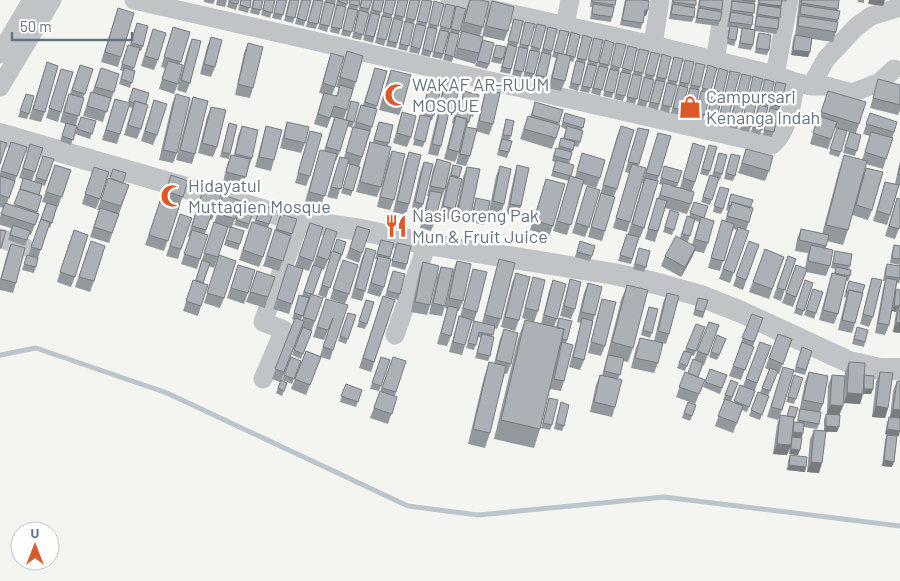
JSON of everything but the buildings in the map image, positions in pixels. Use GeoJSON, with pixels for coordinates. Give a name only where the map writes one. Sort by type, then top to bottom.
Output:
{"type":"FeatureCollection","features":[{"type":"Feature","properties":{"kind":"street"},"geometry":{"type":"LineString","coordinates":[[0,54],[32,0]]}},
{"type":"Feature","properties":{"kind":"street"},"geometry":{"type":"LineString","coordinates":[[0,87],[52,0]]}},
{"type":"Feature","properties":{"kind":"street"},"geometry":{"type":"LineString","coordinates":[[134,0],[160,3],[772,145],[780,138],[790,107],[816,86],[826,58],[856,27],[871,16],[900,7]]}},
{"type":"Feature","properties":{"kind":"street"},"geometry":{"type":"LineString","coordinates":[[450,0],[653,45],[816,86],[852,93],[880,82],[894,69]]}},
{"type":"Feature","properties":{"kind":"street"},"geometry":{"type":"LineString","coordinates":[[653,45],[660,0]]}},
{"type":"Feature","properties":{"kind":"street"},"geometry":{"type":"LineString","coordinates":[[715,61],[725,0]]}},
{"type":"Feature","properties":{"kind":"street"},"geometry":{"type":"LineString","coordinates":[[775,75],[789,0]]}},
{"type":"Feature","properties":{"kind":"street"},"geometry":{"type":"LineString","coordinates":[[565,25],[566,1]]}},
{"type":"Feature","properties":{"kind":"street"},"geometry":{"type":"LineString","coordinates":[[0,134],[300,221],[361,230],[427,244],[614,274],[655,283],[725,305],[849,362],[880,369],[900,369]]}},
{"type":"Feature","properties":{"kind":"street"},"geometry":{"type":"LineString","coordinates":[[263,379],[284,330],[263,322],[300,221]]}},
{"type":"Feature","properties":{"kind":"street"},"geometry":{"type":"LineString","coordinates":[[0,238],[24,247]]}},
{"type":"Feature","properties":{"kind":"street"},"geometry":{"type":"LineString","coordinates":[[394,335],[427,244]]}},
{"type":"Feature","properties":{"kind":"waterway"},"geometry":{"type":"LineString","coordinates":[[0,355],[36,348],[167,393],[408,506],[478,515],[664,497],[900,526]]}},
{"type":"Feature","properties":{"kind":"place","name":"WAKAF AR-RUUM MOSQUE"},"geometry":{"type":"Point","coordinates":[396,95]}},
{"type":"Feature","properties":{"kind":"place","name":"Campursari Kenanga Indah"},"geometry":{"type":"Point","coordinates":[690,107]}},
{"type":"Feature","properties":{"kind":"place","name":"Hidayatul Muttaqien Mosque"},"geometry":{"type":"Point","coordinates":[172,196]}},
{"type":"Feature","properties":{"kind":"place","name":"Nasi Goreng Pak Mun & Fruit Juice"},"geometry":{"type":"Point","coordinates":[396,226]}}]}
